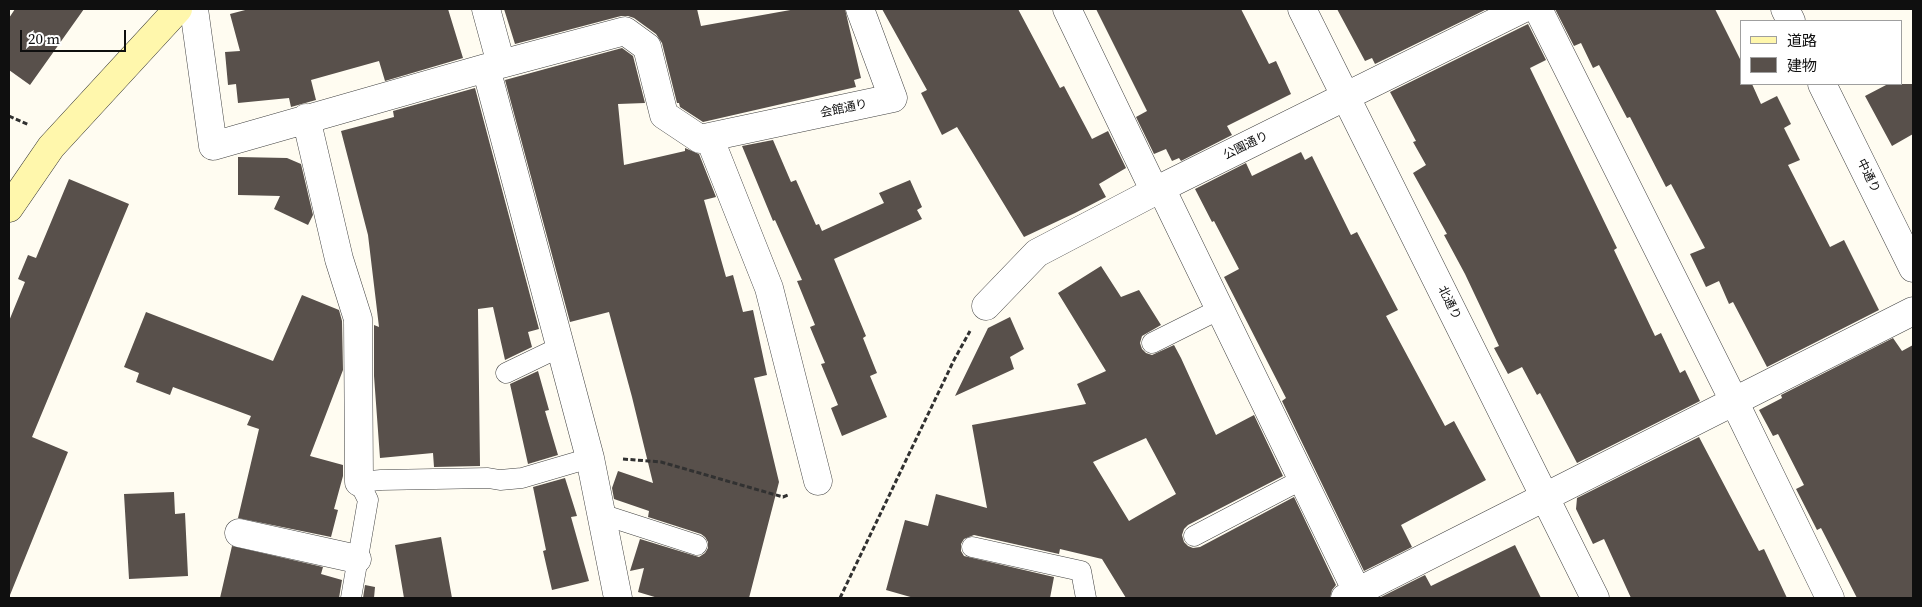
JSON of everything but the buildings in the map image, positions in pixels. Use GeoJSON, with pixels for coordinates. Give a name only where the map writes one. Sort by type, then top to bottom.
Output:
{"type":"FeatureCollection","features":[{"type":"Feature","properties":{"kind":"main road"},"geometry":{"type":"LineString","coordinates":[[9,208],[51,147],[178,9]]}},
{"type":"Feature","properties":{"kind":"street"},"geometry":{"type":"LineString","coordinates":[[194,9],[213,146],[306,118],[625,30],[647,47],[664,115],[705,138],[769,288],[818,481]]}},
{"type":"Feature","properties":{"kind":"street"},"geometry":{"type":"LineString","coordinates":[[486,9],[493,66],[560,347],[590,458],[618,598]]}},
{"type":"Feature","properties":{"kind":"street","name":"会館通り"},"geometry":{"type":"LineString","coordinates":[[705,138],[894,98],[860,9]]}},
{"type":"Feature","properties":{"kind":"street"},"geometry":{"type":"LineString","coordinates":[[1067,9],[1220,309],[1303,479],[1354,596],[1913,311]]}},
{"type":"Feature","properties":{"kind":"street","name":"北通り"},"geometry":{"type":"LineString","coordinates":[[1302,9],[1595,598]]}},
{"type":"Feature","properties":{"kind":"street","name":"公園通り"},"geometry":{"type":"LineString","coordinates":[[986,306],[1037,253],[1158,190],[1522,9]]}},
{"type":"Feature","properties":{"kind":"street"},"geometry":{"type":"LineString","coordinates":[[1538,9],[1830,598]]}},
{"type":"Feature","properties":{"kind":"street","name":"中通り"},"geometry":{"type":"LineString","coordinates":[[1822,85],[1913,268]]}},
{"type":"Feature","properties":{"kind":"street"},"geometry":{"type":"LineString","coordinates":[[306,118],[339,259],[358,319],[359,482]]}},
{"type":"Feature","properties":{"kind":"street"},"geometry":{"type":"LineString","coordinates":[[239,533],[357,560]]}},
{"type":"Feature","properties":{"kind":"lane"},"geometry":{"type":"LineString","coordinates":[[1152,343],[1220,309]]}},
{"type":"Feature","properties":{"kind":"lane"},"geometry":{"type":"LineString","coordinates":[[506,373],[560,347]]}},
{"type":"Feature","properties":{"kind":"lane"},"geometry":{"type":"LineString","coordinates":[[351,598],[368,500],[359,482],[522,478],[590,458]]}},
{"type":"Feature","properties":{"kind":"lane"},"geometry":{"type":"LineString","coordinates":[[1194,536],[1303,479]]}},
{"type":"Feature","properties":{"kind":"lane"},"geometry":{"type":"LineString","coordinates":[[601,514],[697,545]]}},
{"type":"Feature","properties":{"kind":"lane"},"geometry":{"type":"LineString","coordinates":[[972,547],[1082,571],[1086,598]]}},
{"type":"Feature","properties":{"kind":"path"},"geometry":{"type":"LineString","coordinates":[[840,598],[954,360],[986,306]]}},
{"type":"Feature","properties":{"kind":"path"},"geometry":{"type":"LineString","coordinates":[[590,458],[661,462],[783,497]]}}]}
